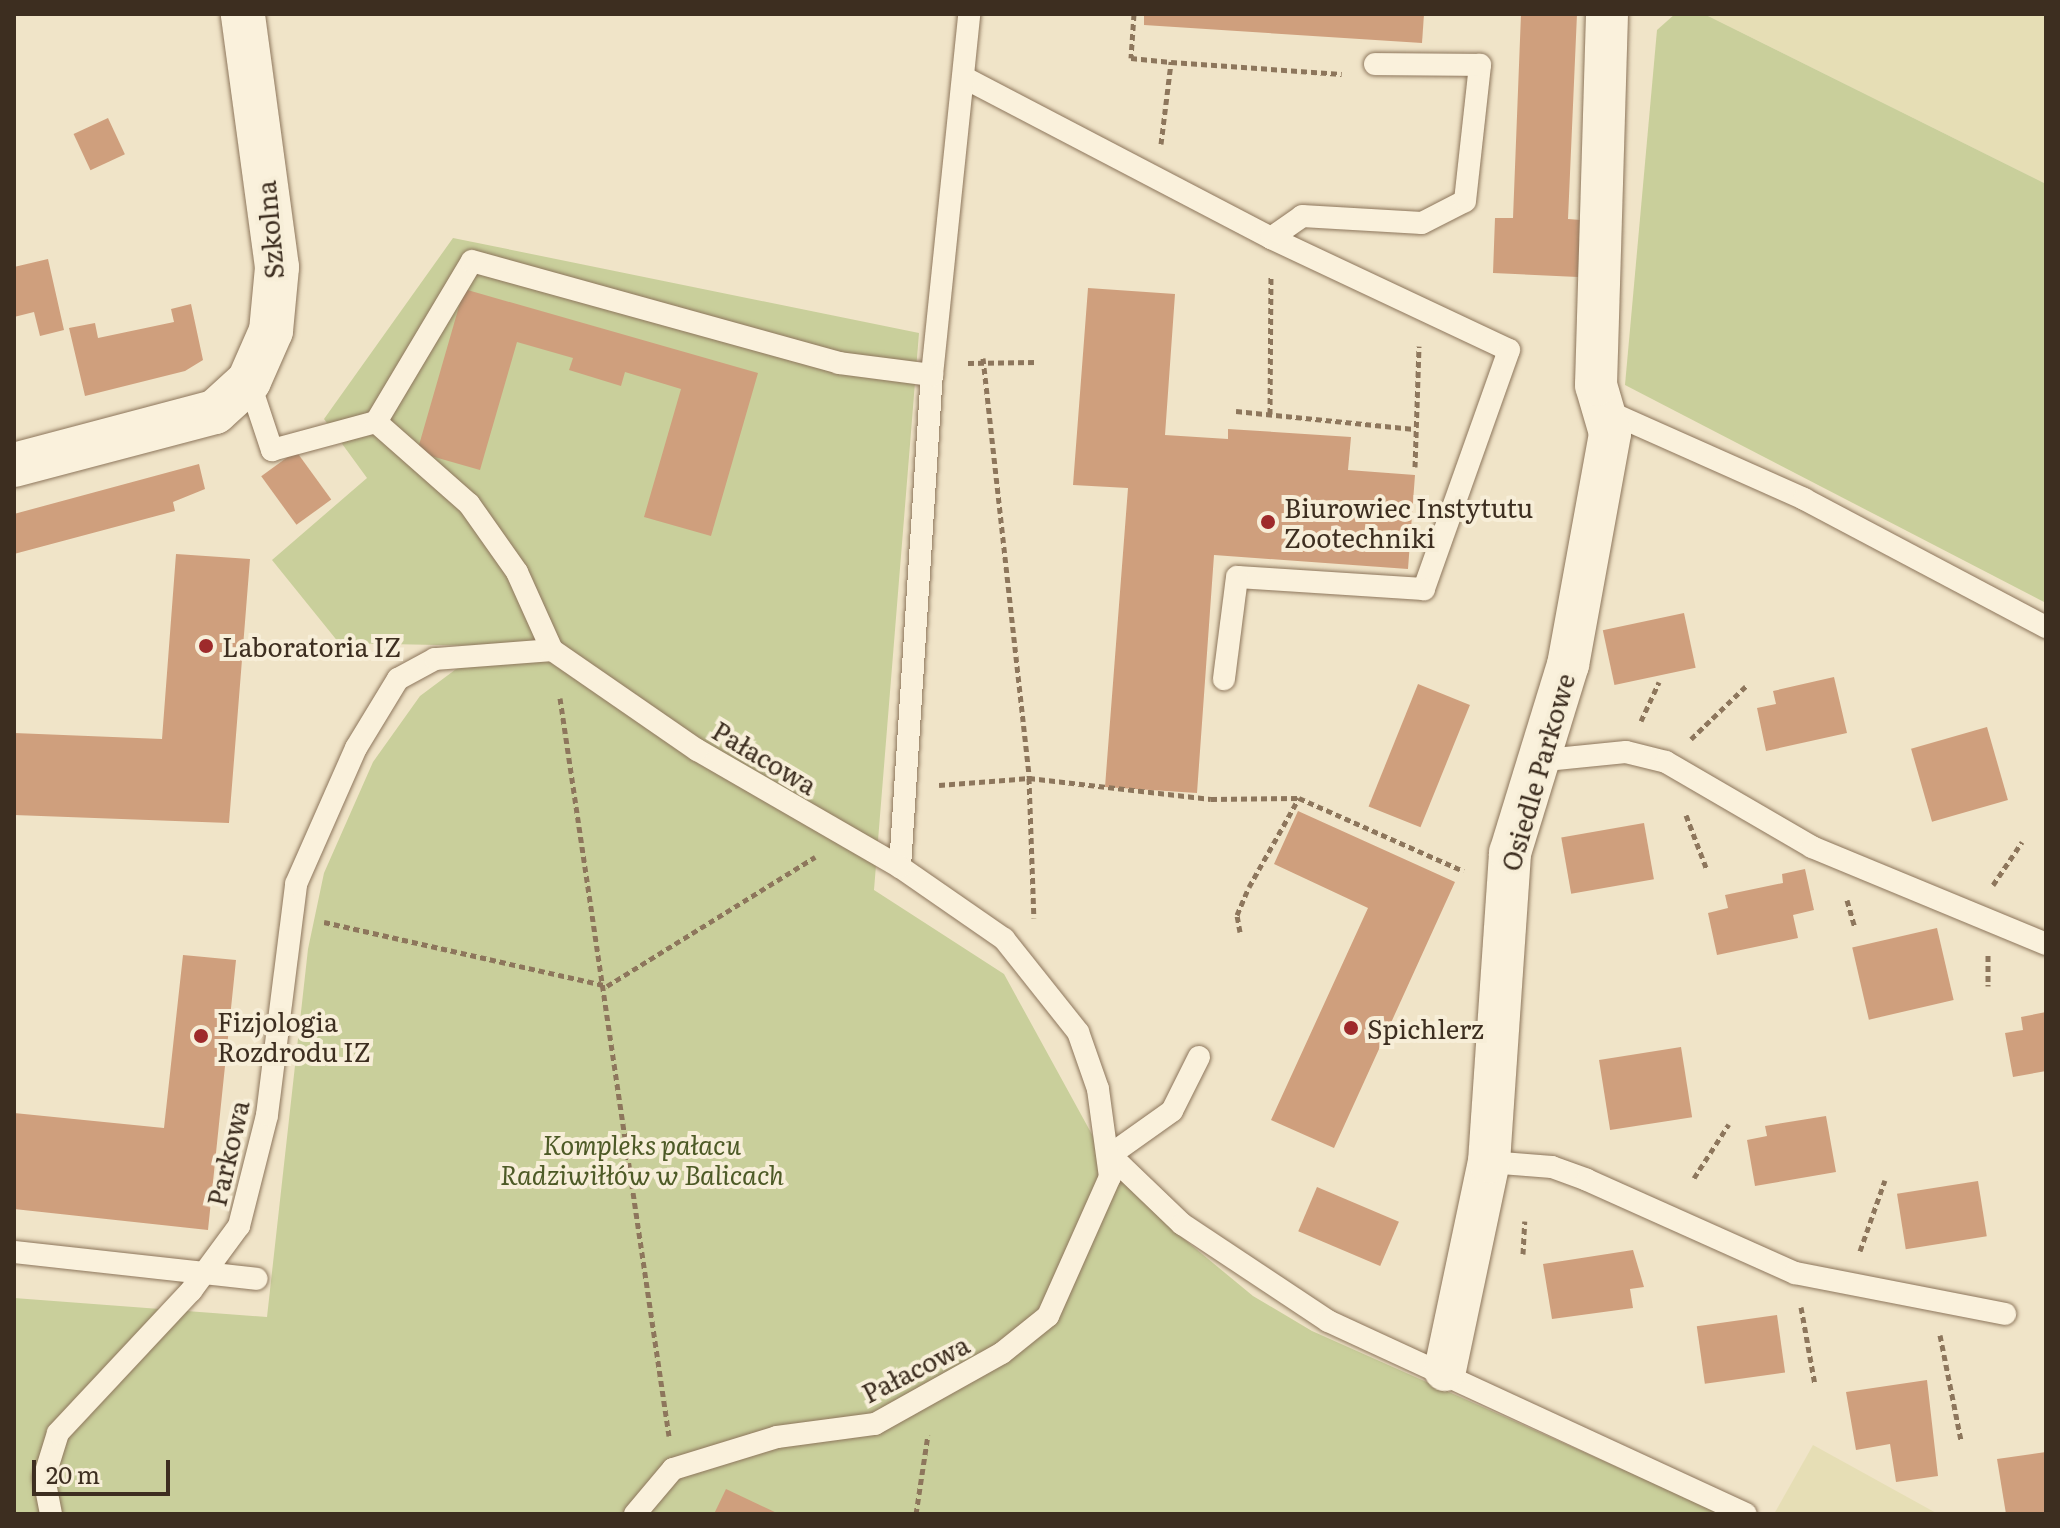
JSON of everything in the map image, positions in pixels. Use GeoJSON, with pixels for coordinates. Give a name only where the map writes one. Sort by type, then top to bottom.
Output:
{"type":"FeatureCollection","features":[{"type":"Feature","properties":{"kind":"street","name":"Szkolna"},"geometry":{"type":"LineString","coordinates":[[14,465],[215,412],[249,381],[271,331],[277,267],[243,14]]}},
{"type":"Feature","properties":{"kind":"street"},"geometry":{"type":"LineString","coordinates":[[1607,14],[1596,385],[1609,412]]}},
{"type":"Feature","properties":{"kind":"street","name":"Osiedle Parkowe"},"geometry":{"type":"LineString","coordinates":[[1445,1370],[1489,1162],[1505,890],[1536,761],[1568,665],[1609,412]]}},
{"type":"Feature","properties":{"kind":"lane"},"geometry":{"type":"LineString","coordinates":[[900,867],[932,375],[967,79],[969,14]]}},
{"type":"Feature","properties":{"kind":"lane"},"geometry":{"type":"LineString","coordinates":[[1271,238],[1302,216],[1422,223],[1465,201],[1480,65],[1375,64]]}},
{"type":"Feature","properties":{"kind":"lane"},"geometry":{"type":"LineString","coordinates":[[967,79],[1271,238],[1509,350],[1424,589],[1237,577],[1224,679]]}},
{"type":"Feature","properties":{"kind":"lane"},"geometry":{"type":"LineString","coordinates":[[249,381],[272,450],[376,422],[472,261],[839,363],[932,375]]}},
{"type":"Feature","properties":{"kind":"lane"},"geometry":{"type":"LineString","coordinates":[[1609,412],[1804,499],[2046,627]]}},
{"type":"Feature","properties":{"kind":"lane"},"geometry":{"type":"LineString","coordinates":[[376,422],[469,504],[517,572],[552,650]]}},
{"type":"Feature","properties":{"kind":"lane","name":"Pałacowa"},"geometry":{"type":"LineString","coordinates":[[552,650],[697,750],[900,867],[1004,939],[1078,1032],[1110,1155],[1110,1177],[1048,1316],[934,1395],[875,1424],[777,1437],[673,1469]]}},
{"type":"Feature","properties":{"kind":"lane","name":"Parkowa"},"geometry":{"type":"LineString","coordinates":[[51,1514],[44,1478],[58,1433],[204,1273],[239,1226],[267,1115],[296,884],[356,748],[398,679],[435,659],[552,650]]}},
{"type":"Feature","properties":{"kind":"lane"},"geometry":{"type":"LineString","coordinates":[[1536,761],[1626,752],[1666,762],[1812,847],[2046,944]]}},
{"type":"Feature","properties":{"kind":"lane"},"geometry":{"type":"LineString","coordinates":[[1199,1057],[1172,1111],[1110,1155],[1243,1271],[1328,1321],[1445,1370],[1746,1514]]}},
{"type":"Feature","properties":{"kind":"lane"},"geometry":{"type":"LineString","coordinates":[[1489,1162],[1552,1167],[1795,1273],[2005,1314]]}},
{"type":"Feature","properties":{"kind":"lane"},"geometry":{"type":"LineString","coordinates":[[14,1252],[257,1279]]}},
{"type":"Feature","properties":{"kind":"lane"},"geometry":{"type":"LineString","coordinates":[[635,1514],[673,1469]]}},
{"type":"Feature","properties":{"kind":"path"},"geometry":{"type":"LineString","coordinates":[[1134,14],[1131,58],[1351,75]]}},
{"type":"Feature","properties":{"kind":"path"},"geometry":{"type":"LineString","coordinates":[[1157,180],[1171,62]]}},
{"type":"Feature","properties":{"kind":"path"},"geometry":{"type":"LineString","coordinates":[[1270,414],[1271,238]]}},
{"type":"Feature","properties":{"kind":"path"},"geometry":{"type":"LineString","coordinates":[[1415,467],[1420,309]]}},
{"type":"Feature","properties":{"kind":"path"},"geometry":{"type":"LineString","coordinates":[[983,358],[1029,778],[1034,924]]}},
{"type":"Feature","properties":{"kind":"path"},"geometry":{"type":"LineString","coordinates":[[932,375],[983,358],[1038,362]]}},
{"type":"Feature","properties":{"kind":"path"},"geometry":{"type":"LineString","coordinates":[[1236,411],[1414,429]]}},
{"type":"Feature","properties":{"kind":"path"},"geometry":{"type":"LineString","coordinates":[[552,650],[607,986],[673,1469]]}},
{"type":"Feature","properties":{"kind":"path"},"geometry":{"type":"LineString","coordinates":[[1666,762],[1746,686]]}},
{"type":"Feature","properties":{"kind":"path"},"geometry":{"type":"LineString","coordinates":[[959,785],[1029,778],[1103,791],[1299,798],[1505,890]]}},
{"type":"Feature","properties":{"kind":"path"},"geometry":{"type":"LineString","coordinates":[[1240,932],[1237,915],[1249,887],[1299,798]]}},
{"type":"Feature","properties":{"kind":"path"},"geometry":{"type":"LineString","coordinates":[[292,915],[607,986],[847,838]]}},
{"type":"Feature","properties":{"kind":"path"},"geometry":{"type":"LineString","coordinates":[[1973,915],[2022,842]]}},
{"type":"Feature","properties":{"kind":"path"},"geometry":{"type":"LineString","coordinates":[[1694,1178],[1729,1124]]}},
{"type":"Feature","properties":{"kind":"path"},"geometry":{"type":"LineString","coordinates":[[1849,1285],[1885,1180]]}},
{"type":"Feature","properties":{"kind":"path"},"geometry":{"type":"LineString","coordinates":[[1795,1273],[1815,1385]]}},
{"type":"Feature","properties":{"kind":"path"},"geometry":{"type":"LineString","coordinates":[[1934,1299],[1961,1440]]}},
{"type":"Feature","properties":{"kind":"path"},"geometry":{"type":"LineString","coordinates":[[916,1514],[934,1395]]}},
{"type":"Feature","properties":{"kind":"shaded area"},"geometry":{"type":"Polygon","coordinates":[[[1704,14],[2046,14],[2046,184],[1704,14]]]}},
{"type":"Feature","properties":{"kind":"shaded area"},"geometry":{"type":"Polygon","coordinates":[[[1813,1445],[1938,1514],[1774,1514],[1813,1445]]]}},
{"type":"Feature","properties":{"kind":"green space"},"geometry":{"type":"Polygon","coordinates":[[[1675,14],[1704,14],[2046,184],[2046,603],[1625,385],[1657,30],[1675,14]]]}},
{"type":"Feature","properties":{"kind":"green space","name":"Kompleks pałacu Radziwiłłów w Balicach"},"geometry":{"type":"Polygon","coordinates":[[[453,238],[919,333],[874,890],[1004,974],[1106,1160],[1173,1230],[1253,1296],[1312,1331],[1723,1514],[14,1514],[14,1298],[267,1317],[308,949],[324,873],[373,762],[420,696],[487,646],[339,643],[272,560],[367,478],[324,419],[453,238]]]}},
{"type":"Feature","properties":{"kind":"building"},"geometry":{"type":"Polygon","coordinates":[[[1144,14],[1424,14],[1422,43],[1144,25],[1144,14]]]}},
{"type":"Feature","properties":{"kind":"building"},"geometry":{"type":"Polygon","coordinates":[[[1521,14],[1577,14],[1568,219],[1581,220],[1578,277],[1493,273],[1495,218],[1513,218],[1521,14]]]}},
{"type":"Feature","properties":{"kind":"building"},"geometry":{"type":"Polygon","coordinates":[[[108,118],[125,154],[90,170],[74,134],[108,118]]]}},
{"type":"Feature","properties":{"kind":"building"},"geometry":{"type":"Polygon","coordinates":[[[48,259],[64,330],[40,336],[34,312],[14,317],[14,267],[48,259]]]}},
{"type":"Feature","properties":{"kind":"building","name":"Biurowiec Instytutu Zootechniki"},"geometry":{"type":"Polygon","coordinates":[[[1088,288],[1175,294],[1165,435],[1228,439],[1228,429],[1351,437],[1348,470],[1415,475],[1408,569],[1214,555],[1197,793],[1105,787],[1128,488],[1073,485],[1088,288]]]}},
{"type":"Feature","properties":{"kind":"building"},"geometry":{"type":"Polygon","coordinates":[[[464,289],[758,373],[711,536],[644,517],[681,389],[625,372],[621,386],[569,370],[573,358],[517,342],[480,470],[417,452],[464,289]]]}},
{"type":"Feature","properties":{"kind":"building"},"geometry":{"type":"Polygon","coordinates":[[[191,304],[203,360],[185,371],[85,396],[69,328],[95,323],[98,338],[174,322],[171,309],[191,304]]]}},
{"type":"Feature","properties":{"kind":"building"},"geometry":{"type":"Polygon","coordinates":[[[296,451],[331,500],[296,525],[261,476],[296,451]]]}},
{"type":"Feature","properties":{"kind":"building"},"geometry":{"type":"Polygon","coordinates":[[[199,464],[205,489],[173,502],[175,511],[14,554],[14,514],[199,464]]]}},
{"type":"Feature","properties":{"kind":"building","name":"Laboratoria IZ"},"geometry":{"type":"Polygon","coordinates":[[[176,554],[250,559],[229,823],[14,815],[14,733],[162,739],[176,554]]]}},
{"type":"Feature","properties":{"kind":"building"},"geometry":{"type":"Polygon","coordinates":[[[1684,613],[1696,668],[1614,685],[1603,630],[1684,613]]]}},
{"type":"Feature","properties":{"kind":"building"},"geometry":{"type":"Polygon","coordinates":[[[1834,677],[1847,733],[1766,751],[1757,708],[1776,704],[1773,691],[1834,677]]]}},
{"type":"Feature","properties":{"kind":"building"},"geometry":{"type":"Polygon","coordinates":[[[1418,684],[1470,705],[1420,827],[1369,806],[1418,684]]]}},
{"type":"Feature","properties":{"kind":"building"},"geometry":{"type":"Polygon","coordinates":[[[1987,727],[2008,800],[1932,822],[1911,749],[1987,727]]]}},
{"type":"Feature","properties":{"kind":"building","name":"Spichlerz"},"geometry":{"type":"Polygon","coordinates":[[[1298,811],[1455,882],[1334,1148],[1271,1120],[1368,908],[1274,864],[1298,811]]]}},
{"type":"Feature","properties":{"kind":"building"},"geometry":{"type":"Polygon","coordinates":[[[1644,823],[1654,879],[1571,894],[1561,838],[1644,823]]]}},
{"type":"Feature","properties":{"kind":"building"},"geometry":{"type":"Polygon","coordinates":[[[1805,869],[1814,910],[1793,915],[1798,938],[1717,955],[1708,913],[1728,908],[1725,895],[1783,883],[1782,874],[1805,869]]]}},
{"type":"Feature","properties":{"kind":"building"},"geometry":{"type":"Polygon","coordinates":[[[1937,928],[1954,1000],[1869,1020],[1852,948],[1937,928]]]}},
{"type":"Feature","properties":{"kind":"building","name":"Fizjologia Rozdrodu IZ"},"geometry":{"type":"Polygon","coordinates":[[[183,955],[236,960],[208,1230],[14,1209],[14,1113],[164,1128],[183,955]]]}},
{"type":"Feature","properties":{"kind":"building"},"geometry":{"type":"Polygon","coordinates":[[[2046,1012],[2046,1071],[2013,1077],[2005,1033],[2023,1030],[2021,1017],[2046,1012]]]}},
{"type":"Feature","properties":{"kind":"building"},"geometry":{"type":"Polygon","coordinates":[[[1681,1047],[1692,1117],[1610,1130],[1599,1060],[1681,1047]]]}},
{"type":"Feature","properties":{"kind":"building"},"geometry":{"type":"Polygon","coordinates":[[[1826,1116],[1836,1172],[1755,1186],[1747,1140],[1767,1136],[1765,1126],[1826,1116]]]}},
{"type":"Feature","properties":{"kind":"building"},"geometry":{"type":"Polygon","coordinates":[[[1978,1181],[1987,1236],[1906,1249],[1897,1194],[1978,1181]]]}},
{"type":"Feature","properties":{"kind":"building"},"geometry":{"type":"Polygon","coordinates":[[[1317,1187],[1399,1222],[1380,1266],[1298,1231],[1317,1187]]]}},
{"type":"Feature","properties":{"kind":"building"},"geometry":{"type":"Polygon","coordinates":[[[1633,1250],[1644,1287],[1630,1289],[1633,1308],[1552,1319],[1543,1264],[1633,1250]]]}},
{"type":"Feature","properties":{"kind":"building"},"geometry":{"type":"Polygon","coordinates":[[[1777,1315],[1785,1372],[1705,1384],[1697,1326],[1777,1315]]]}},
{"type":"Feature","properties":{"kind":"building"},"geometry":{"type":"Polygon","coordinates":[[[1927,1380],[1938,1476],[1896,1482],[1890,1444],[1856,1450],[1846,1392],[1927,1380]]]}},
{"type":"Feature","properties":{"kind":"building"},"geometry":{"type":"Polygon","coordinates":[[[2046,1452],[2046,1512],[2006,1514],[1997,1459],[2046,1452]]]}},
{"type":"Feature","properties":{"kind":"building"},"geometry":{"type":"Polygon","coordinates":[[[726,1489],[779,1514],[714,1514],[726,1489]]]}},
{"type":"Feature","properties":{"kind":"place","name":"Biurowiec Instytutu Zootechniki"},"geometry":{"type":"Point","coordinates":[1268,522]}},
{"type":"Feature","properties":{"kind":"place","name":"Laboratoria IZ"},"geometry":{"type":"Point","coordinates":[206,646]}},
{"type":"Feature","properties":{"kind":"place","name":"Spichlerz"},"geometry":{"type":"Point","coordinates":[1351,1028]}},
{"type":"Feature","properties":{"kind":"place","name":"Fizjologia Rozdrodu IZ"},"geometry":{"type":"Point","coordinates":[201,1036]}}]}
